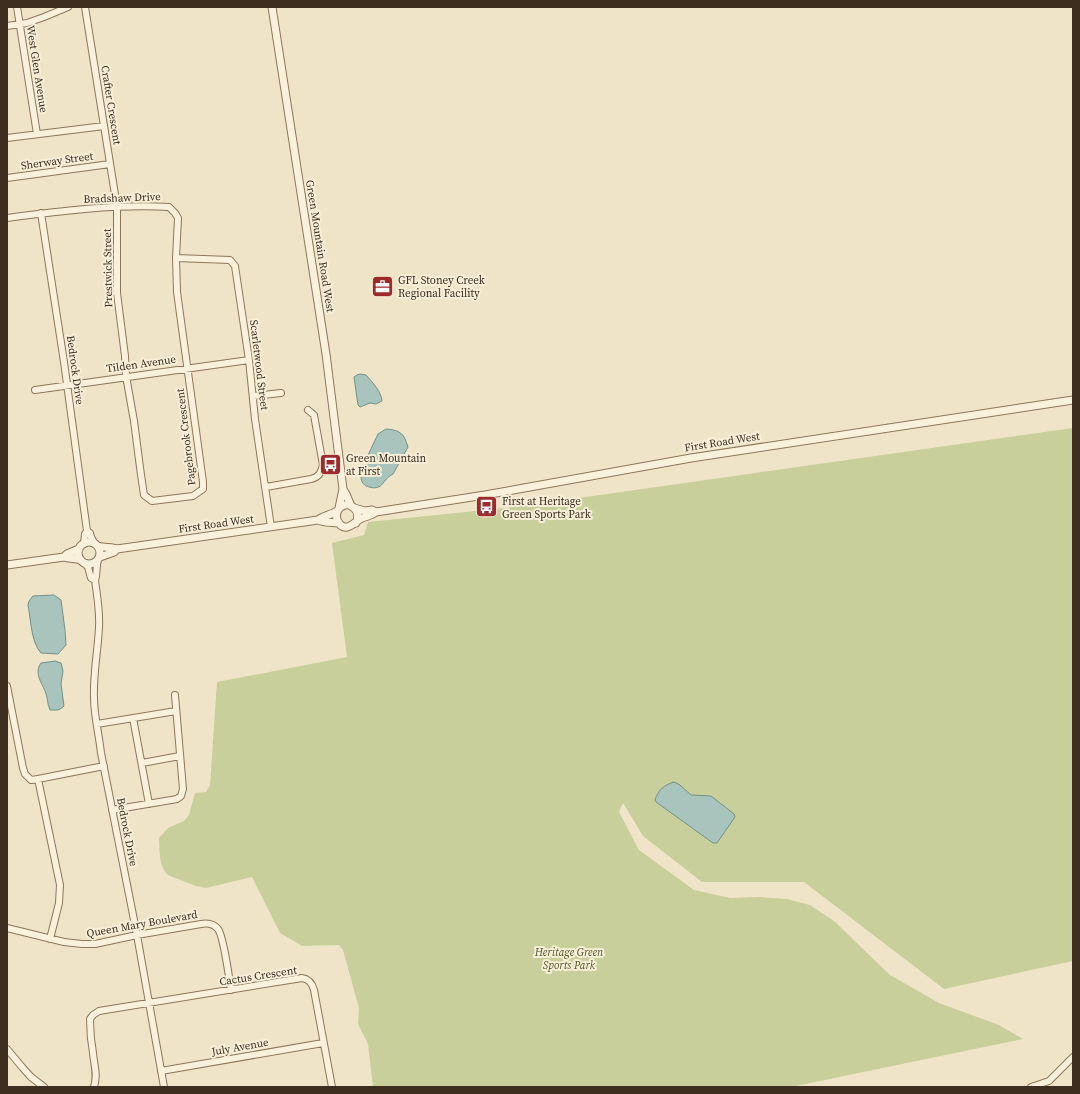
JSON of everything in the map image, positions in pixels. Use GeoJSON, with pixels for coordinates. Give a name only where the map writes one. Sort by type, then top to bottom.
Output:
{"type":"FeatureCollection","features":[{"type":"Feature","properties":{"kind":"street","name":"West Glen Avenue"},"geometry":{"type":"LineString","coordinates":[[18,7],[37,134]]}},
{"type":"Feature","properties":{"kind":"street"},"geometry":{"type":"LineString","coordinates":[[7,26],[44,17],[68,7]]}},
{"type":"Feature","properties":{"kind":"street","name":"Crafter Crescent"},"geometry":{"type":"LineString","coordinates":[[85,7],[117,207]]}},
{"type":"Feature","properties":{"kind":"street","name":"Green Mountain Road West"},"geometry":{"type":"LineString","coordinates":[[272,7],[326,354],[343,489],[353,507]]}},
{"type":"Feature","properties":{"kind":"street"},"geometry":{"type":"LineString","coordinates":[[7,138],[104,126]]}},
{"type":"Feature","properties":{"kind":"street","name":"Sherway Street"},"geometry":{"type":"LineString","coordinates":[[7,178],[110,164]]}},
{"type":"Feature","properties":{"kind":"street","name":"Bradshaw Drive"},"geometry":{"type":"LineString","coordinates":[[7,218],[42,213],[117,207],[169,207],[176,213],[178,218],[176,258],[177,292],[188,368]]}},
{"type":"Feature","properties":{"kind":"street","name":"Prestwick Street"},"geometry":{"type":"LineString","coordinates":[[117,207],[117,293],[126,376]]}},
{"type":"Feature","properties":{"kind":"street","name":"Bedrock Drive"},"geometry":{"type":"LineString","coordinates":[[42,213],[68,386],[87,531],[90,533],[90,537],[96,545]]}},
{"type":"Feature","properties":{"kind":"street","name":"Scarletwood Street"},"geometry":{"type":"LineString","coordinates":[[176,258],[230,260],[235,266],[271,527]]}},
{"type":"Feature","properties":{"kind":"street","name":"Tilden Avenue"},"geometry":{"type":"LineString","coordinates":[[35,390],[126,376],[249,360]]}},
{"type":"Feature","properties":{"kind":"street","name":"Pagebrook Crescent"},"geometry":{"type":"LineString","coordinates":[[126,376],[134,421],[140,476],[144,494],[152,501],[193,496],[203,489],[188,368]]}},
{"type":"Feature","properties":{"kind":"street"},"geometry":{"type":"LineString","coordinates":[[253,396],[281,393]]}},
{"type":"Feature","properties":{"kind":"street","name":"First Road West"},"geometry":{"type":"LineString","coordinates":[[353,507],[365,511],[372,510],[376,512],[485,495],[691,458],[1073,400]]}},
{"type":"Feature","properties":{"kind":"street"},"geometry":{"type":"LineString","coordinates":[[266,487],[315,478],[321,473],[323,465],[314,415],[308,410]]}},
{"type":"Feature","properties":{"kind":"street","name":"Green Mountain Road West"},"geometry":{"type":"LineString","coordinates":[[338,510],[343,489]]}},
{"type":"Feature","properties":{"kind":"street"},"geometry":{"type":"LineString","coordinates":[[345,505],[353,507],[358,513],[354,525],[347,527],[341,525],[336,517],[338,510],[345,505]]}},
{"type":"Feature","properties":{"kind":"street","name":"First Road West"},"geometry":{"type":"LineString","coordinates":[[64,557],[66,554],[91,542],[107,548],[114,547],[117,549],[318,520],[321,517],[332,514],[338,510]]}},
{"type":"Feature","properties":{"kind":"street","name":"First Road West"},"geometry":{"type":"LineString","coordinates":[[356,522],[372,516],[376,512]]}},
{"type":"Feature","properties":{"kind":"street","name":"First Road West"},"geometry":{"type":"LineString","coordinates":[[318,520],[323,523],[339,523]]}},
{"type":"Feature","properties":{"kind":"street","name":"Bedrock Drive"},"geometry":{"type":"LineString","coordinates":[[82,546],[87,531]]}},
{"type":"Feature","properties":{"kind":"street"},"geometry":{"type":"LineString","coordinates":[[96,545],[100,553],[99,558]]}},
{"type":"Feature","properties":{"kind":"street"},"geometry":{"type":"LineString","coordinates":[[82,546],[79,557],[82,561]]}},
{"type":"Feature","properties":{"kind":"street","name":"First Road West"},"geometry":{"type":"LineString","coordinates":[[7,565],[64,557],[76,558],[91,564],[117,549]]}},
{"type":"Feature","properties":{"kind":"street","name":"Bedrock Drive"},"geometry":{"type":"LineString","coordinates":[[99,558],[95,580],[99,607],[99,627],[94,678],[94,712],[137,935],[164,1087]]}},
{"type":"Feature","properties":{"kind":"street","name":"Bedrock Drive"},"geometry":{"type":"LineString","coordinates":[[82,561],[88,567],[92,578],[95,580]]}},
{"type":"Feature","properties":{"kind":"street"},"geometry":{"type":"LineString","coordinates":[[7,686],[23,768],[25,774],[31,780],[104,766]]}},
{"type":"Feature","properties":{"kind":"street"},"geometry":{"type":"LineString","coordinates":[[112,810],[176,799],[180,796],[183,789],[175,695]]}},
{"type":"Feature","properties":{"kind":"street"},"geometry":{"type":"LineString","coordinates":[[96,724],[176,711]]}},
{"type":"Feature","properties":{"kind":"street"},"geometry":{"type":"LineString","coordinates":[[133,718],[149,804]]}},
{"type":"Feature","properties":{"kind":"street"},"geometry":{"type":"LineString","coordinates":[[142,763],[180,756]]}},
{"type":"Feature","properties":{"kind":"street"},"geometry":{"type":"LineString","coordinates":[[38,779],[60,885],[59,903],[50,939]]}},
{"type":"Feature","properties":{"kind":"street","name":"Queen Mary Boulevard"},"geometry":{"type":"LineString","coordinates":[[7,928],[64,942],[95,944],[207,923],[218,929],[222,938],[231,990]]}},
{"type":"Feature","properties":{"kind":"street","name":"Cactus Crescent"},"geometry":{"type":"LineString","coordinates":[[94,1087],[96,1072],[92,1052],[90,1019],[99,1011],[302,978],[312,984],[314,990],[332,1087]]}},
{"type":"Feature","properties":{"kind":"street","name":"July Avenue"},"geometry":{"type":"LineString","coordinates":[[161,1071],[323,1043]]}},
{"type":"Feature","properties":{"kind":"street"},"geometry":{"type":"LineString","coordinates":[[7,1049],[31,1077],[44,1087]]}},
{"type":"Feature","properties":{"kind":"street"},"geometry":{"type":"LineString","coordinates":[[1031,1087],[1050,1084],[1073,1057]]}},
{"type":"Feature","properties":{"kind":"green space","name":"Heritage Green Sports Park"},"geometry":{"type":"Polygon","coordinates":[[[1073,428],[1073,961],[944,989],[804,882],[702,882],[643,836],[623,803],[619,812],[639,850],[694,890],[730,898],[759,897],[787,899],[810,905],[834,921],[890,975],[939,1003],[999,1025],[1023,1039],[791,1087],[373,1087],[368,1044],[358,1024],[359,1008],[343,950],[339,945],[302,946],[280,933],[252,877],[206,888],[196,886],[168,875],[163,867],[160,858],[159,838],[168,828],[184,821],[189,815],[195,793],[206,792],[210,785],[217,682],[347,657],[332,543],[364,535],[368,522],[515,507],[1073,428]]]}},
{"type":"Feature","properties":{"kind":"water"},"geometry":{"type":"Polygon","coordinates":[[[360,374],[366,375],[374,384],[382,401],[376,404],[370,403],[360,407],[358,405],[354,377],[360,374]]]}},
{"type":"Feature","properties":{"kind":"water"},"geometry":{"type":"Polygon","coordinates":[[[386,429],[395,430],[401,434],[408,447],[393,474],[378,487],[374,488],[366,486],[363,484],[361,477],[369,453],[378,434],[386,429]]]}},
{"type":"Feature","properties":{"kind":"water"},"geometry":{"type":"Polygon","coordinates":[[[54,595],[61,600],[66,645],[58,654],[41,653],[33,637],[28,605],[33,596],[54,595]]]}},
{"type":"Feature","properties":{"kind":"water"},"geometry":{"type":"Polygon","coordinates":[[[55,661],[61,663],[63,671],[61,684],[64,706],[56,710],[50,710],[38,670],[41,663],[55,661]]]}},
{"type":"Feature","properties":{"kind":"water"},"geometry":{"type":"Polygon","coordinates":[[[674,782],[680,785],[691,795],[711,796],[734,814],[735,817],[717,843],[713,843],[656,802],[656,796],[664,786],[674,782]]]}},
{"type":"Feature","properties":{"kind":"place","name":"GFL Stoney Creek Regional Facility"},"geometry":{"type":"Point","coordinates":[382,286]}},
{"type":"Feature","properties":{"kind":"place","name":"Green Mountain at First"},"geometry":{"type":"Point","coordinates":[330,464]}},
{"type":"Feature","properties":{"kind":"place","name":"First at Heritage Green Sports Park"},"geometry":{"type":"Point","coordinates":[487,507]}}]}
